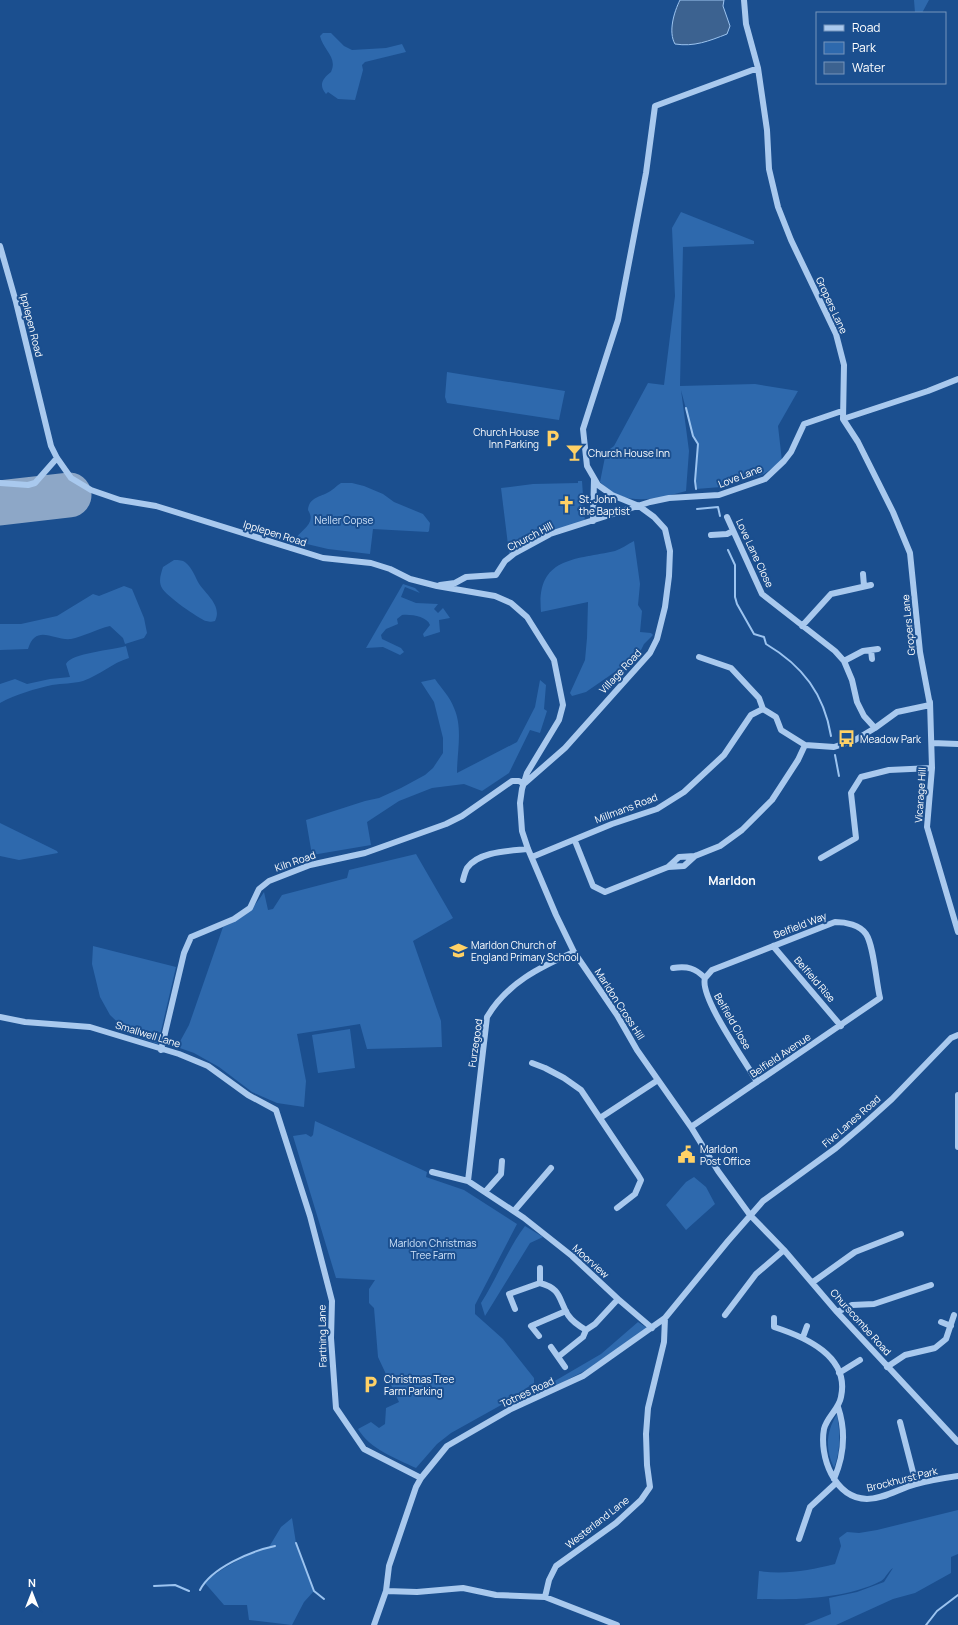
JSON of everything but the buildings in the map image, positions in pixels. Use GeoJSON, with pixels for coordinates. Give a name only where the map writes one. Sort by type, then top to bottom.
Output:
{"type":"FeatureCollection","features":[{"type":"Feature","properties":{"kind":"street","name":"Gropers Lane"},"geometry":{"type":"LineString","coordinates":[[744,0],[746,24],[758,68],[767,130],[769,169],[778,207],[791,240],[836,334],[844,365],[843,419],[893,512],[910,553],[920,652],[930,705]]}},
{"type":"Feature","properties":{"kind":"street"},"geometry":{"type":"LineString","coordinates":[[593,521],[594,479],[587,466],[583,429],[618,320],[646,173],[655,106],[758,68]]}},
{"type":"Feature","properties":{"kind":"street","name":"Ipplepen Road"},"geometry":{"type":"LineString","coordinates":[[0,246],[18,310],[45,424],[57,458],[71,478],[90,490],[120,500],[156,506],[323,558],[371,563],[390,569],[410,579],[437,586],[495,596],[511,603],[527,617],[554,660],[564,705],[559,720],[527,774],[524,784]]}},
{"type":"Feature","properties":{"kind":"street"},"geometry":{"type":"LineString","coordinates":[[843,419],[928,391],[958,379]]}},
{"type":"Feature","properties":{"kind":"street","name":"Love Lane"},"geometry":{"type":"LineString","coordinates":[[639,506],[669,498],[719,495],[765,479],[784,462],[791,452],[804,424],[842,411]]}},
{"type":"Feature","properties":{"kind":"street"},"geometry":{"type":"LineString","coordinates":[[0,483],[28,486],[35,483],[57,458]]}},
{"type":"Feature","properties":{"kind":"street","name":"Village Road"},"geometry":{"type":"LineString","coordinates":[[524,784],[564,748],[650,654],[657,639],[665,607],[670,551],[665,529],[654,517],[639,506],[603,490],[594,479]]}},
{"type":"Feature","properties":{"kind":"street","name":"Church Hill"},"geometry":{"type":"LineString","coordinates":[[437,586],[455,583],[466,577],[496,575],[505,561],[523,548],[550,534],[639,506]]}},
{"type":"Feature","properties":{"kind":"street","name":"Love Lane Close"},"geometry":{"type":"LineString","coordinates":[[727,517],[762,594],[802,626]]}},
{"type":"Feature","properties":{"kind":"street"},"geometry":{"type":"LineString","coordinates":[[711,534],[727,534],[733,531]]}},
{"type":"Feature","properties":{"kind":"street"},"geometry":{"type":"LineString","coordinates":[[863,574],[864,586]]}},
{"type":"Feature","properties":{"kind":"street"},"geometry":{"type":"LineString","coordinates":[[871,585],[831,594],[802,626],[835,651],[844,661],[852,680],[857,702],[864,716],[875,728]]}},
{"type":"Feature","properties":{"kind":"street"},"geometry":{"type":"LineString","coordinates":[[844,661],[863,651],[878,649]]}},
{"type":"Feature","properties":{"kind":"street"},"geometry":{"type":"LineString","coordinates":[[871,650],[872,659]]}},
{"type":"Feature","properties":{"kind":"street"},"geometry":{"type":"LineString","coordinates":[[699,657],[731,668],[759,698],[763,709],[776,717],[781,730],[805,745],[834,747],[855,740],[897,712],[930,705],[927,683]]}},
{"type":"Feature","properties":{"kind":"street","name":"Vicarage Hill"},"geometry":{"type":"LineString","coordinates":[[930,705],[932,768],[927,827],[958,932]]}},
{"type":"Feature","properties":{"kind":"street","name":"Millmans Road"},"geometry":{"type":"LineString","coordinates":[[532,857],[575,841],[612,824],[657,809],[684,792],[724,755],[751,715],[763,709]]}},
{"type":"Feature","properties":{"kind":"street"},"geometry":{"type":"LineString","coordinates":[[932,743],[958,744]]}},
{"type":"Feature","properties":{"kind":"street"},"geometry":{"type":"LineString","coordinates":[[668,867],[680,857],[695,856],[720,846],[757,816],[772,800],[786,781],[805,745]]}},
{"type":"Feature","properties":{"kind":"street"},"geometry":{"type":"LineString","coordinates":[[821,858],[856,838],[851,793],[861,777],[890,770],[932,768]]}},
{"type":"Feature","properties":{"kind":"street","name":"Kiln Road"},"geometry":{"type":"LineString","coordinates":[[161,1050],[184,953],[191,937],[234,919],[250,908],[259,889],[269,881],[310,865],[364,853],[446,824],[462,816],[512,781],[519,781],[524,784]]}},
{"type":"Feature","properties":{"kind":"street","name":"Marldon Cross Hill"},"geometry":{"type":"LineString","coordinates":[[524,784],[520,803],[522,830],[528,849],[556,915],[574,952],[658,1080],[691,1127],[718,1172],[750,1215]]}},
{"type":"Feature","properties":{"kind":"street"},"geometry":{"type":"LineString","coordinates":[[575,841],[593,886],[605,892],[668,867],[684,866],[695,856]]}},
{"type":"Feature","properties":{"kind":"street"},"geometry":{"type":"LineString","coordinates":[[463,880],[467,868],[475,860],[500,853],[528,849]]}},
{"type":"Feature","properties":{"kind":"street","name":"Belfield Way"},"geometry":{"type":"LineString","coordinates":[[705,978],[712,970],[836,922],[856,926],[866,934],[869,941],[880,998]]}},
{"type":"Feature","properties":{"kind":"street","name":"Belfield Rise"},"geometry":{"type":"LineString","coordinates":[[773,946],[841,1026]]}},
{"type":"Feature","properties":{"kind":"street","name":"Furzegood"},"geometry":{"type":"LineString","coordinates":[[468,1181],[487,1017],[498,1001],[527,975],[574,952]]}},
{"type":"Feature","properties":{"kind":"street"},"geometry":{"type":"LineString","coordinates":[[674,968],[694,968],[705,978]]}},
{"type":"Feature","properties":{"kind":"street","name":"Belfield Close"},"geometry":{"type":"LineString","coordinates":[[705,978],[705,992],[711,1006],[757,1082]]}},
{"type":"Feature","properties":{"kind":"street","name":"Belfield Avenue"},"geometry":{"type":"LineString","coordinates":[[691,1127],[880,998]]}},
{"type":"Feature","properties":{"kind":"street","name":"Smallwell Lane"},"geometry":{"type":"LineString","coordinates":[[0,1017],[25,1022],[90,1027],[128,1037],[161,1050],[179,1054],[208,1066],[248,1095],[276,1110]]}},
{"type":"Feature","properties":{"kind":"street","name":"Five Lanes Road"},"geometry":{"type":"LineString","coordinates":[[750,1215],[764,1201],[836,1148],[862,1126],[951,1038],[958,1035]]}},
{"type":"Feature","properties":{"kind":"street"},"geometry":{"type":"LineString","coordinates":[[532,1063],[545,1068],[581,1090],[641,1180],[635,1194],[616,1208]]}},
{"type":"Feature","properties":{"kind":"street"},"geometry":{"type":"LineString","coordinates":[[600,1118],[658,1080]]}},
{"type":"Feature","properties":{"kind":"street"},"geometry":{"type":"LineString","coordinates":[[958,1095],[958,1147]]}},
{"type":"Feature","properties":{"kind":"street","name":"Farthing Lane"},"geometry":{"type":"LineString","coordinates":[[276,1110],[310,1216],[332,1301],[331,1338],[336,1408],[364,1449],[421,1478]]}},
{"type":"Feature","properties":{"kind":"street"},"geometry":{"type":"LineString","coordinates":[[485,1192],[501,1174],[502,1161]]}},
{"type":"Feature","properties":{"kind":"street"},"geometry":{"type":"LineString","coordinates":[[514,1211],[551,1168]]}},
{"type":"Feature","properties":{"kind":"street"},"geometry":{"type":"LineString","coordinates":[[432,1172],[468,1181]]}},
{"type":"Feature","properties":{"kind":"street","name":"Moorview"},"geometry":{"type":"LineString","coordinates":[[468,1181],[514,1211],[572,1256],[618,1300],[652,1328]]}},
{"type":"Feature","properties":{"kind":"street","name":"Churscombe Road"},"geometry":{"type":"LineString","coordinates":[[750,1215],[813,1282],[837,1312],[887,1367],[958,1442]]}},
{"type":"Feature","properties":{"kind":"street","name":"Totnes Road"},"geometry":{"type":"LineString","coordinates":[[374,1625],[386,1591],[391,1560],[406,1512],[421,1478],[440,1452],[455,1440],[511,1409],[583,1376],[652,1328],[665,1318],[750,1215]]}},
{"type":"Feature","properties":{"kind":"street"},"geometry":{"type":"LineString","coordinates":[[813,1282],[856,1252],[902,1234]]}},
{"type":"Feature","properties":{"kind":"street"},"geometry":{"type":"LineString","coordinates":[[725,1315],[756,1274],[784,1250]]}},
{"type":"Feature","properties":{"kind":"street"},"geometry":{"type":"LineString","coordinates":[[540,1268],[540,1283]]}},
{"type":"Feature","properties":{"kind":"street"},"geometry":{"type":"LineString","coordinates":[[515,1309],[509,1294],[540,1283],[555,1289],[560,1296],[569,1317],[586,1330]]}},
{"type":"Feature","properties":{"kind":"street"},"geometry":{"type":"LineString","coordinates":[[837,1312],[852,1305],[874,1304],[931,1285]]}},
{"type":"Feature","properties":{"kind":"street"},"geometry":{"type":"LineString","coordinates":[[558,1356],[582,1337],[586,1330],[595,1324],[618,1300]]}},
{"type":"Feature","properties":{"kind":"street"},"geometry":{"type":"LineString","coordinates":[[539,1336],[531,1326],[566,1311]]}},
{"type":"Feature","properties":{"kind":"street"},"geometry":{"type":"LineString","coordinates":[[887,1367],[905,1355],[935,1348],[946,1339],[954,1315]]}},
{"type":"Feature","properties":{"kind":"street","name":"Westerland Lane"},"geometry":{"type":"LineString","coordinates":[[545,1597],[549,1580],[556,1566],[616,1523],[641,1500],[650,1487],[646,1441],[648,1408],[664,1342],[665,1318]]}},
{"type":"Feature","properties":{"kind":"street"},"geometry":{"type":"LineString","coordinates":[[774,1318],[774,1327],[802,1337],[827,1353],[839,1373],[842,1384],[842,1397],[838,1407],[828,1420],[824,1436],[823,1451],[835,1481]]}},
{"type":"Feature","properties":{"kind":"street"},"geometry":{"type":"LineString","coordinates":[[941,1322],[951,1326]]}},
{"type":"Feature","properties":{"kind":"street"},"geometry":{"type":"LineString","coordinates":[[802,1337],[807,1326]]}},
{"type":"Feature","properties":{"kind":"street"},"geometry":{"type":"LineString","coordinates":[[551,1347],[564,1367]]}},
{"type":"Feature","properties":{"kind":"street"},"geometry":{"type":"LineString","coordinates":[[839,1373],[860,1360]]}},
{"type":"Feature","properties":{"kind":"street"},"geometry":{"type":"LineString","coordinates":[[799,1539],[810,1507],[835,1481],[840,1465],[843,1446],[841,1417],[838,1407]]}},
{"type":"Feature","properties":{"kind":"street"},"geometry":{"type":"LineString","coordinates":[[900,1422],[916,1484]]}},
{"type":"Feature","properties":{"kind":"street","name":"Brockhurst Park"},"geometry":{"type":"LineString","coordinates":[[835,1481],[852,1494],[860,1498],[868,1499],[886,1495],[916,1484],[958,1476]]}},
{"type":"Feature","properties":{"kind":"street"},"geometry":{"type":"LineString","coordinates":[[386,1591],[417,1592],[463,1588],[496,1595],[545,1597],[617,1625]]}},
{"type":"Feature","properties":{"kind":"green space"},"geometry":{"type":"Polygon","coordinates":[[[914,0],[929,0],[923,12],[915,12],[914,0]]]}},
{"type":"Feature","properties":{"kind":"green space"},"geometry":{"type":"Polygon","coordinates":[[[323,33],[331,33],[344,46],[352,50],[386,48],[402,44],[406,52],[365,62],[362,65],[363,70],[355,100],[338,99],[328,92],[326,94],[322,88],[322,82],[331,72],[333,67],[333,62],[320,36],[323,33]]]}},
{"type":"Feature","properties":{"kind":"green space"},"geometry":{"type":"Polygon","coordinates":[[[681,212],[754,241],[754,244],[683,247],[680,386],[755,384],[798,391],[778,426],[782,461],[764,474],[721,487],[696,489],[695,481],[698,444],[693,436],[681,390],[689,451],[686,491],[652,499],[630,498],[620,496],[600,482],[606,452],[614,446],[648,383],[664,385],[675,296],[672,228],[681,212]]]}},
{"type":"Feature","properties":{"kind":"green space"},"geometry":{"type":"Polygon","coordinates":[[[447,372],[565,391],[559,420],[447,403],[445,397],[447,372]]]}},
{"type":"Feature","properties":{"kind":"green space"},"geometry":{"type":"Polygon","coordinates":[[[578,481],[582,481],[585,523],[543,535],[509,553],[501,488],[533,484],[578,483],[578,481]]]}},
{"type":"Feature","properties":{"kind":"green space","name":"Neller Copse"},"geometry":{"type":"Polygon","coordinates":[[[341,483],[352,483],[364,486],[383,494],[394,502],[423,514],[430,523],[429,531],[373,529],[370,554],[328,549],[294,541],[311,519],[308,510],[312,500],[329,492],[341,483]]]}},
{"type":"Feature","properties":{"kind":"green space"},"geometry":{"type":"Polygon","coordinates":[[[634,541],[640,584],[638,605],[642,611],[640,632],[651,633],[653,635],[644,644],[638,656],[586,692],[572,696],[570,693],[585,660],[588,602],[541,612],[541,594],[545,581],[551,571],[561,564],[572,560],[615,551],[634,541]]]}},
{"type":"Feature","properties":{"kind":"green space"},"geometry":{"type":"Polygon","coordinates":[[[174,560],[184,561],[192,570],[198,582],[215,605],[217,615],[215,621],[206,621],[197,616],[175,601],[164,591],[160,580],[163,567],[174,560]]]}},
{"type":"Feature","properties":{"kind":"green space"},"geometry":{"type":"Polygon","coordinates":[[[403,584],[415,588],[420,593],[405,587],[401,597],[416,603],[438,604],[434,609],[438,613],[443,608],[450,618],[439,620],[440,632],[424,637],[423,634],[430,625],[428,622],[418,616],[402,615],[397,619],[398,624],[386,629],[381,635],[382,639],[401,648],[404,652],[400,655],[383,647],[366,648],[403,584]]]}},
{"type":"Feature","properties":{"kind":"green space"},"geometry":{"type":"Polygon","coordinates":[[[124,586],[132,589],[144,618],[147,633],[144,638],[125,644],[123,638],[110,626],[71,639],[41,635],[31,641],[28,649],[0,650],[0,624],[21,624],[57,616],[93,594],[99,596],[124,586]]]}},
{"type":"Feature","properties":{"kind":"green space"},"geometry":{"type":"Polygon","coordinates":[[[126,646],[129,658],[83,681],[39,688],[19,694],[0,703],[0,684],[15,679],[27,684],[50,679],[70,677],[66,664],[69,660],[84,655],[126,646]]]}},
{"type":"Feature","properties":{"kind":"green space"},"geometry":{"type":"Polygon","coordinates":[[[435,679],[450,700],[457,716],[459,740],[457,773],[517,742],[535,707],[540,680],[546,685],[544,709],[547,711],[540,733],[530,730],[509,773],[482,791],[464,784],[432,788],[399,801],[367,822],[371,845],[312,855],[306,820],[379,798],[425,775],[433,768],[443,753],[443,738],[434,702],[421,682],[435,679]]]}},
{"type":"Feature","properties":{"kind":"green space"},"geometry":{"type":"Polygon","coordinates":[[[0,823],[57,851],[58,853],[19,860],[0,856],[0,823]]]}},
{"type":"Feature","properties":{"kind":"green space"},"geometry":{"type":"Polygon","coordinates":[[[416,854],[453,918],[413,941],[441,1021],[442,1047],[367,1049],[360,1024],[297,1034],[306,1081],[304,1107],[277,1103],[252,1092],[219,1067],[194,1053],[177,1047],[189,1025],[223,927],[246,913],[264,892],[268,910],[273,909],[282,895],[347,878],[349,870],[416,854]]]}},
{"type":"Feature","properties":{"kind":"green space"},"geometry":{"type":"Polygon","coordinates":[[[93,946],[176,967],[158,1044],[131,1035],[110,1015],[100,997],[92,964],[93,946]]]}},
{"type":"Feature","properties":{"kind":"green space"},"geometry":{"type":"Polygon","coordinates":[[[350,1029],[355,1068],[318,1073],[312,1035],[350,1029]]]}},
{"type":"Feature","properties":{"kind":"green space","name":"Marldon Christmas Tree Farm"},"geometry":{"type":"Polygon","coordinates":[[[315,1121],[427,1172],[426,1177],[464,1190],[517,1224],[475,1305],[475,1314],[503,1339],[534,1378],[534,1383],[503,1404],[451,1433],[437,1444],[416,1468],[392,1457],[376,1447],[363,1436],[358,1429],[371,1422],[379,1428],[385,1424],[386,1408],[399,1402],[378,1357],[374,1308],[369,1303],[369,1289],[375,1280],[336,1278],[293,1136],[306,1134],[311,1137],[313,1135],[315,1121]]]}},
{"type":"Feature","properties":{"kind":"green space"},"geometry":{"type":"Polygon","coordinates":[[[694,1177],[706,1187],[715,1204],[686,1230],[666,1205],[686,1182],[694,1177]]]}},
{"type":"Feature","properties":{"kind":"green space"},"geometry":{"type":"Polygon","coordinates":[[[525,1226],[543,1237],[530,1243],[485,1316],[481,1303],[525,1226]]]}},
{"type":"Feature","properties":{"kind":"green space"},"geometry":{"type":"Polygon","coordinates":[[[638,1322],[647,1328],[590,1368],[546,1391],[541,1389],[601,1354],[638,1322]]]}},
{"type":"Feature","properties":{"kind":"green space"},"geometry":{"type":"Polygon","coordinates":[[[837,1414],[839,1441],[838,1455],[834,1468],[829,1454],[828,1441],[833,1421],[837,1414]]]}},
{"type":"Feature","properties":{"kind":"green space"},"geometry":{"type":"Polygon","coordinates":[[[958,1510],[958,1554],[951,1557],[951,1573],[915,1593],[893,1599],[836,1625],[804,1625],[831,1614],[829,1598],[857,1592],[884,1582],[893,1568],[881,1581],[852,1592],[820,1597],[757,1599],[759,1571],[788,1572],[807,1570],[835,1564],[841,1546],[839,1538],[847,1532],[859,1533],[877,1530],[958,1510]]]}},
{"type":"Feature","properties":{"kind":"green space"},"geometry":{"type":"Polygon","coordinates":[[[292,1518],[296,1543],[314,1591],[304,1602],[292,1625],[249,1620],[247,1605],[224,1605],[204,1582],[235,1562],[269,1547],[281,1527],[292,1518]]]}},
{"type":"Feature","properties":{"kind":"water"},"geometry":{"type":"Polygon","coordinates":[[[680,0],[724,0],[723,6],[730,26],[727,34],[695,44],[675,44],[672,28],[674,16],[680,0]]]}},
{"type":"Feature","properties":{"kind":"waterway"},"geometry":{"type":"LineString","coordinates":[[686,408],[693,436],[698,444],[695,481],[696,489]]}},
{"type":"Feature","properties":{"kind":"waterway"},"geometry":{"type":"LineString","coordinates":[[697,509],[718,507],[720,516]]}},
{"type":"Feature","properties":{"kind":"waterway"},"geometry":{"type":"LineString","coordinates":[[728,550],[735,565],[735,597],[737,604],[754,634],[764,637],[766,644],[791,662],[810,682],[823,707],[831,736]]}},
{"type":"Feature","properties":{"kind":"waterway"},"geometry":{"type":"LineString","coordinates":[[835,755],[839,776]]}},
{"type":"Feature","properties":{"kind":"waterway"},"geometry":{"type":"LineString","coordinates":[[296,1543],[314,1591],[324,1599]]}},
{"type":"Feature","properties":{"kind":"waterway"},"geometry":{"type":"LineString","coordinates":[[200,1590],[205,1582],[222,1568],[244,1556],[275,1546]]}},
{"type":"Feature","properties":{"kind":"waterway"},"geometry":{"type":"LineString","coordinates":[[154,1586],[175,1585],[189,1591]]}},
{"type":"Feature","properties":{"kind":"waterway"},"geometry":{"type":"LineString","coordinates":[[926,1625],[937,1611],[958,1595]]}},
{"type":"Feature","properties":{"kind":"runway"},"geometry":{"type":"LineString","coordinates":[[0,503],[69,495]]}},
{"type":"Feature","properties":{"kind":"place","name":"Church House Inn Parking"},"geometry":{"type":"Point","coordinates":[552,438]}},
{"type":"Feature","properties":{"kind":"place","name":"Church House Inn"},"geometry":{"type":"Point","coordinates":[575,453]}},
{"type":"Feature","properties":{"kind":"place","name":"St. John the Baptist"},"geometry":{"type":"Point","coordinates":[566,505]}},
{"type":"Feature","properties":{"kind":"place","name":"Meadow Park"},"geometry":{"type":"Point","coordinates":[847,739]}},
{"type":"Feature","properties":{"kind":"place","name":"Marldon Church of England Primary School"},"geometry":{"type":"Point","coordinates":[458,951]}},
{"type":"Feature","properties":{"kind":"place","name":"Marldon Post Office"},"geometry":{"type":"Point","coordinates":[687,1155]}},
{"type":"Feature","properties":{"kind":"place","name":"Christmas Tree Farm Parking"},"geometry":{"type":"Point","coordinates":[371,1385]}},
{"type":"Feature","properties":{"kind":"district","name":"Marldon"},"geometry":{"type":"Point","coordinates":[732,881]}}]}
